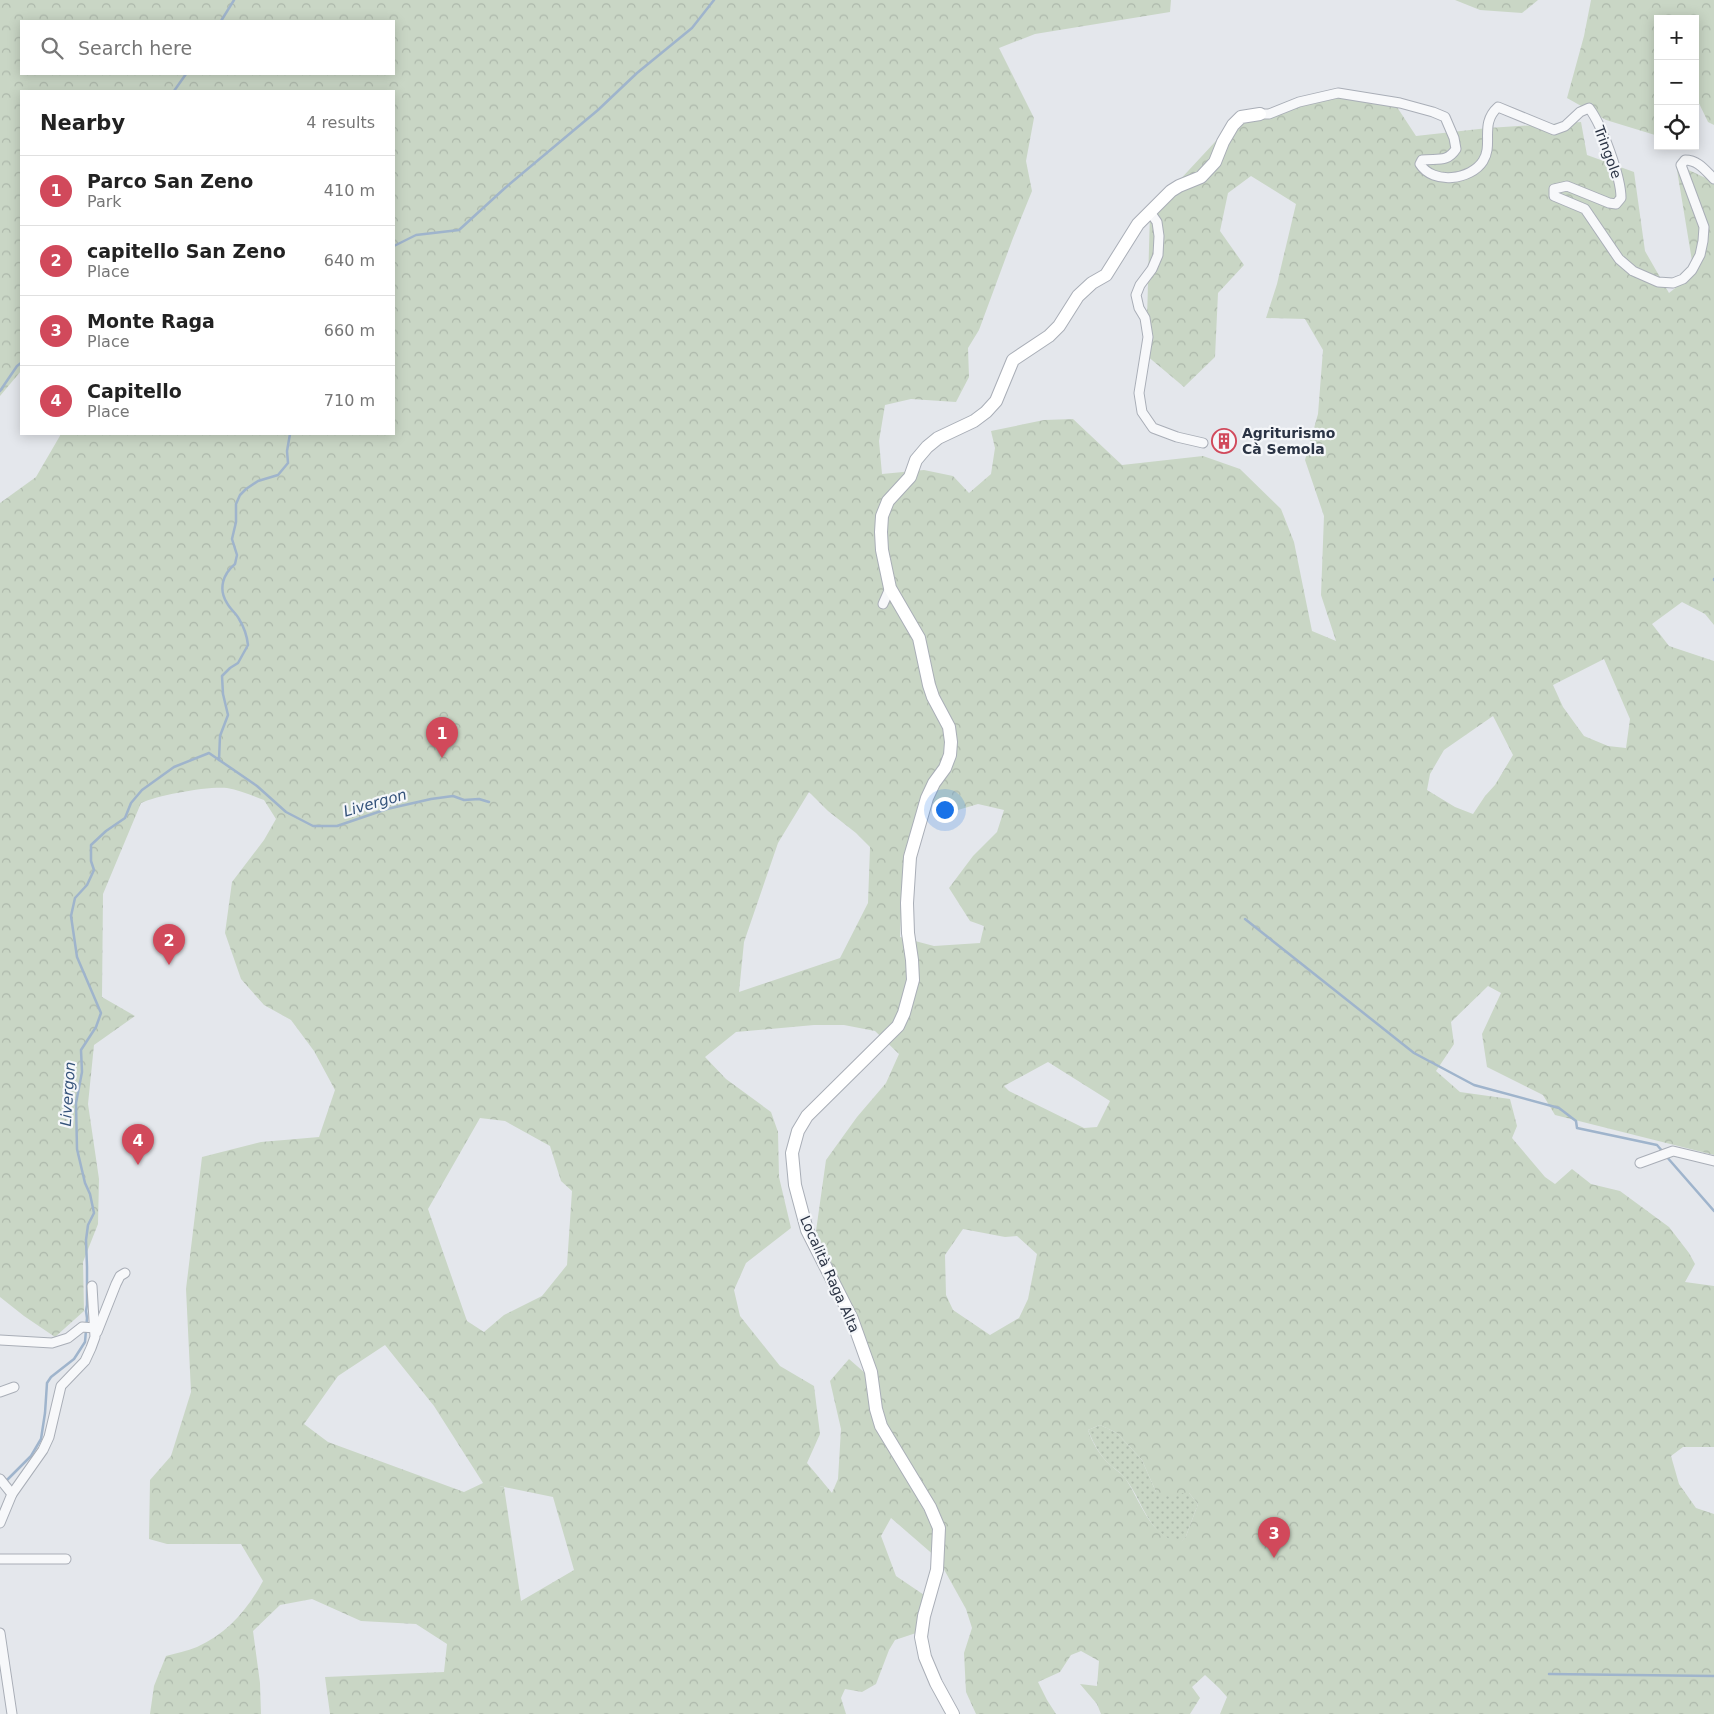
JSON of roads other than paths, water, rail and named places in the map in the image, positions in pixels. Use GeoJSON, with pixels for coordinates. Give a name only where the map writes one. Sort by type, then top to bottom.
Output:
{"type":"FeatureCollection","features":[{"type":"Feature","properties":{"kind":"street","name":"Tringole"},"geometry":{"type":"LineString","coordinates":[[1260,114],[1269,114],[1299,102],[1338,93],[1400,103],[1433,112],[1445,117],[1454,138],[1456,149],[1452,156],[1441,160],[1422,160],[1420,164],[1432,174],[1448,178],[1463,176],[1476,170],[1485,159],[1488,123],[1491,113],[1498,107],[1554,130],[1565,126],[1580,112],[1589,108],[1595,116],[1621,187],[1621,198],[1616,204],[1610,204],[1568,186],[1554,189],[1554,196],[1585,209],[1619,258],[1633,271],[1658,282],[1672,283],[1683,279],[1692,270],[1700,255],[1704,241],[1704,227],[1681,165],[1685,160],[1692,160],[1698,163],[1714,179]]}},
{"type":"Feature","properties":{"kind":"street","name":"Località Raga Alta"},"geometry":{"type":"LineString","coordinates":[[953,1714],[936,1683],[925,1657],[921,1637],[924,1616],[938,1570],[940,1528],[930,1507],[881,1426],[876,1409],[871,1372],[852,1320],[807,1230],[792,1170],[792,1153],[798,1131],[820,1102],[898,1026],[904,1013],[913,980],[908,933],[910,857],[927,798],[934,783],[945,768],[950,755],[949,727],[933,697],[919,638],[890,588],[882,550],[882,516],[888,501],[910,476],[916,460],[927,447],[938,438],[974,421],[986,412],[996,401],[1013,360],[1049,336],[1059,326],[1078,296],[1092,283],[1106,275],[1138,224],[1170,191],[1201,178],[1215,162],[1223,142],[1234,125],[1242,118],[1260,114]]}},
{"type":"Feature","properties":{"kind":"street"},"geometry":{"type":"LineString","coordinates":[[1150,212],[1157,222],[1159,236],[1158,255],[1136,295],[1139,308],[1145,318],[1148,337],[1139,393],[1142,412],[1153,428],[1178,437],[1203,442]]}},
{"type":"Feature","properties":{"kind":"street"},"geometry":{"type":"LineString","coordinates":[[883,604],[890,588]]}},
{"type":"Feature","properties":{"kind":"street"},"geometry":{"type":"LineString","coordinates":[[1640,1163],[1673,1151],[1714,1160]]}},
{"type":"Feature","properties":{"kind":"street"},"geometry":{"type":"LineString","coordinates":[[0,1340],[52,1343],[91,1330],[120,1276],[125,1273]]}},
{"type":"Feature","properties":{"kind":"street"},"geometry":{"type":"LineString","coordinates":[[0,1523],[5,1485],[44,1450],[61,1386],[85,1361],[91,1330],[92,1286]]}},
{"type":"Feature","properties":{"kind":"street"},"geometry":{"type":"LineString","coordinates":[[0,1392],[14,1387]]}},
{"type":"Feature","properties":{"kind":"street"},"geometry":{"type":"LineString","coordinates":[[0,1560],[66,1559]]}},
{"type":"Feature","properties":{"kind":"street"},"geometry":{"type":"LineString","coordinates":[[0,1633],[12,1714]]}},
{"type":"Feature","properties":{"kind":"waterway"},"geometry":{"type":"LineString","coordinates":[[222,20],[234,0]]}},
{"type":"Feature","properties":{"kind":"waterway"},"geometry":{"type":"LineString","coordinates":[[395,246],[416,235],[459,230],[505,188],[598,110],[637,73],[692,28],[714,0]]}},
{"type":"Feature","properties":{"kind":"waterway"},"geometry":{"type":"LineString","coordinates":[[175,90],[185,75]]}},
{"type":"Feature","properties":{"kind":"waterway"},"geometry":{"type":"LineString","coordinates":[[0,391],[20,364]]}},
{"type":"Feature","properties":{"kind":"waterway"},"geometry":{"type":"LineString","coordinates":[[219,760],[220,736],[228,715],[223,694],[222,676],[238,663],[248,645],[242,625],[224,598],[222,587],[227,572],[235,564],[237,555],[232,539],[236,522],[236,504],[240,495],[246,489],[258,481],[278,475],[288,463],[287,451],[290,435]]}},
{"type":"Feature","properties":{"kind":"waterway","name":"Livergon"},"geometry":{"type":"LineString","coordinates":[[6,1481],[31,1456],[41,1439],[47,1383],[51,1377],[74,1359],[85,1342],[87,1318],[86,1240],[88,1225],[94,1213],[77,1149],[76,1103],[82,1072],[81,1050],[96,1027],[101,1013],[77,957],[71,916],[75,898],[87,885],[94,870],[91,861],[91,845],[106,831],[125,818],[131,803],[142,790],[174,767],[209,753],[257,786],[286,812],[313,826],[337,826],[387,809],[431,799],[453,796],[464,800],[479,799],[489,802]]}},
{"type":"Feature","properties":{"kind":"waterway"},"geometry":{"type":"LineString","coordinates":[[1245,919],[1414,1053],[1474,1085],[1559,1108],[1576,1121],[1577,1128],[1657,1145],[1663,1152]]}},
{"type":"Feature","properties":{"kind":"waterway"},"geometry":{"type":"LineString","coordinates":[[1666,1156],[1714,1211]]}},
{"type":"Feature","properties":{"kind":"waterway"},"geometry":{"type":"LineString","coordinates":[[1549,1674],[1714,1676]]}},
{"type":"Feature","properties":{"kind":"place","name":"Agriturismo Cà Semola"},"geometry":{"type":"Point","coordinates":[1224,441]}},
{"type":"Feature","properties":{"kind":"place","name":"Parco San Zeno"},"geometry":{"type":"Point","coordinates":[442,758]}},
{"type":"Feature","properties":{"kind":"place","name":"capitello San Zeno"},"geometry":{"type":"Point","coordinates":[169,965]}},
{"type":"Feature","properties":{"kind":"place","name":"Capitello"},"geometry":{"type":"Point","coordinates":[138,1165]}},
{"type":"Feature","properties":{"kind":"place","name":"Monte Raga"},"geometry":{"type":"Point","coordinates":[1274,1558]}}]}
